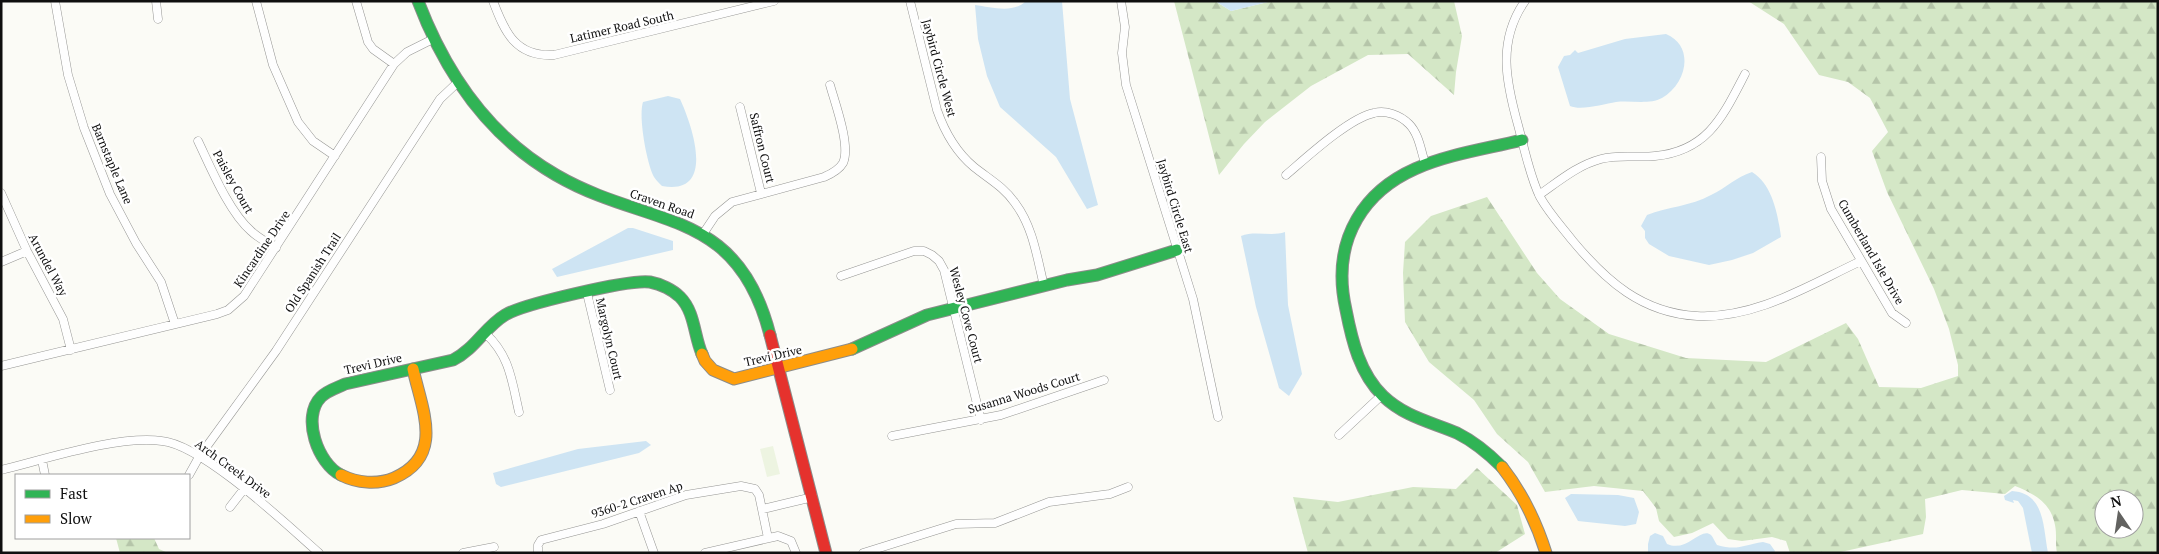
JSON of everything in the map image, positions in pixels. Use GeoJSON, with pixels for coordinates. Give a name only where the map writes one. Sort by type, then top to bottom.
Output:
{"type":"FeatureCollection","features":[{"type":"Feature","properties":{"kind":"street","name":"Barnstaple Lane"},"geometry":{"type":"LineString","coordinates":[[55,1],[68,75],[84,128],[110,194],[136,243],[161,282],[168,298],[175,324]]}},
{"type":"Feature","properties":{"kind":"street"},"geometry":{"type":"LineString","coordinates":[[156,1],[158,19]]}},
{"type":"Feature","properties":{"kind":"street"},"geometry":{"type":"LineString","coordinates":[[256,1],[273,65],[298,122],[313,141],[335,156]]}},
{"type":"Feature","properties":{"kind":"street"},"geometry":{"type":"LineString","coordinates":[[356,1],[368,42],[394,64]]}},
{"type":"Feature","properties":{"kind":"street","name":"Craven Road"},"geometry":{"type":"LineString","coordinates":[[418,1],[433,40],[457,84],[484,117],[512,146],[545,169],[583,190],[613,202],[672,220],[703,234],[728,255],[753,287],[766,319],[780,369],[826,553]]}},
{"type":"Feature","properties":{"kind":"street","name":"Latimer Road South"},"geometry":{"type":"LineString","coordinates":[[493,1],[510,37],[516,45],[533,54],[554,54],[774,1]]}},
{"type":"Feature","properties":{"kind":"street","name":"Jaybird Circle West"},"geometry":{"type":"LineString","coordinates":[[910,1],[943,128],[961,154],[974,168],[1004,189],[1026,219],[1044,286]]}},
{"type":"Feature","properties":{"kind":"street","name":"Jaybird Circle East"},"geometry":{"type":"LineString","coordinates":[[1121,1],[1125,27],[1122,53],[1126,85],[1200,328],[1218,417]]}},
{"type":"Feature","properties":{"kind":"street"},"geometry":{"type":"LineString","coordinates":[[1525,1],[1511,32],[1506,62],[1508,86],[1522,140],[1539,195],[1549,212],[1583,254],[1610,282],[1632,296],[1653,306],[1697,316],[1721,316],[1748,312],[1772,303],[1861,261]]}},
{"type":"Feature","properties":{"kind":"street","name":"Kincardine Drive"},"geometry":{"type":"LineString","coordinates":[[1,366],[217,314],[237,303],[276,248],[394,64],[407,52],[433,40]]}},
{"type":"Feature","properties":{"kind":"street"},"geometry":{"type":"LineString","coordinates":[[1539,195],[1578,167],[1592,161],[1615,156],[1653,156],[1686,149],[1702,139],[1717,124],[1745,74]]}},
{"type":"Feature","properties":{"kind":"street","name":"Old Spanish Trail"},"geometry":{"type":"LineString","coordinates":[[189,474],[276,351],[440,98],[457,84]]}},
{"type":"Feature","properties":{"kind":"street"},"geometry":{"type":"LineString","coordinates":[[703,234],[715,216],[732,202],[824,177],[838,169],[843,162],[845,143],[830,85]]}},
{"type":"Feature","properties":{"kind":"street","name":"Saffron Court"},"geometry":{"type":"LineString","coordinates":[[740,108],[761,193]]}},
{"type":"Feature","properties":{"kind":"street"},"geometry":{"type":"LineString","coordinates":[[1286,175],[1325,142],[1363,117],[1375,112],[1387,112],[1400,117],[1410,125],[1417,136],[1425,164]]}},
{"type":"Feature","properties":{"kind":"street"},"geometry":{"type":"LineString","coordinates":[[1522,140],[1425,164],[1402,173],[1386,183],[1370,197],[1357,215],[1347,237],[1340,270],[1342,296],[1359,360],[1367,375],[1382,395],[1399,410],[1417,421],[1457,434],[1476,443],[1492,457],[1521,492],[1539,526],[1546,553]]}},
{"type":"Feature","properties":{"kind":"street","name":"Paisley Court"},"geometry":{"type":"LineString","coordinates":[[198,142],[225,194],[244,224],[252,232],[276,248]]}},
{"type":"Feature","properties":{"kind":"street","name":"Cumberland Isle Drive"},"geometry":{"type":"LineString","coordinates":[[1821,157],[1825,196],[1892,313],[1906,323]]}},
{"type":"Feature","properties":{"kind":"street","name":"Arundel Way"},"geometry":{"type":"LineString","coordinates":[[1,192],[27,251],[63,319],[71,350]]}},
{"type":"Feature","properties":{"kind":"street","name":"Trevi Drive"},"geometry":{"type":"LineString","coordinates":[[413,369],[424,420],[426,441],[418,459],[395,477],[373,483],[358,483],[342,477],[331,468],[319,451],[314,436],[312,417],[317,403],[322,396],[334,387],[452,360],[464,355],[498,320],[513,310],[639,281],[660,285],[679,296],[690,312],[701,352],[712,370],[734,379],[780,369],[856,347],[907,323],[954,308],[1097,275],[1177,250]]}},
{"type":"Feature","properties":{"kind":"street"},"geometry":{"type":"LineString","coordinates":[[1,262],[27,251]]}},
{"type":"Feature","properties":{"kind":"street","name":"Wesley Cove Court"},"geometry":{"type":"LineString","coordinates":[[841,276],[906,252],[924,252],[939,261],[944,270],[981,420]]}},
{"type":"Feature","properties":{"kind":"street","name":"Margolyn Court"},"geometry":{"type":"LineString","coordinates":[[587,293],[610,390]]}},
{"type":"Feature","properties":{"kind":"street"},"geometry":{"type":"LineString","coordinates":[[486,334],[497,344],[507,362],[519,412]]}},
{"type":"Feature","properties":{"kind":"street","name":"Susanna Woods Court"},"geometry":{"type":"LineString","coordinates":[[892,436],[981,420],[1104,380]]}},
{"type":"Feature","properties":{"kind":"street"},"geometry":{"type":"LineString","coordinates":[[1339,435],[1382,395]]}},
{"type":"Feature","properties":{"kind":"street","name":"Arch Creek Drive"},"geometry":{"type":"LineString","coordinates":[[1,470],[95,447],[150,440],[179,445],[244,489],[319,553]]}},
{"type":"Feature","properties":{"kind":"street"},"geometry":{"type":"LineString","coordinates":[[42,460],[45,474]]}},
{"type":"Feature","properties":{"kind":"street","name":"9360-2 Craven Ap"},"geometry":{"type":"LineString","coordinates":[[538,553],[538,545],[541,540],[603,524],[686,495],[741,486],[754,489],[759,495],[768,538]]}},
{"type":"Feature","properties":{"kind":"street"},"geometry":{"type":"LineString","coordinates":[[863,553],[956,524],[994,523],[1049,502],[1110,494],[1128,487]]}},
{"type":"Feature","properties":{"kind":"street"},"geometry":{"type":"LineString","coordinates":[[230,507],[244,489]]}},
{"type":"Feature","properties":{"kind":"street"},"geometry":{"type":"LineString","coordinates":[[763,509],[813,497]]}},
{"type":"Feature","properties":{"kind":"street"},"geometry":{"type":"LineString","coordinates":[[639,511],[654,553]]}},
{"type":"Feature","properties":{"kind":"street"},"geometry":{"type":"LineString","coordinates":[[705,553],[778,536],[792,540],[796,553]]}},
{"type":"Feature","properties":{"kind":"street"},"geometry":{"type":"LineString","coordinates":[[463,553],[494,547]]}},
{"type":"Feature","properties":{"kind":"green space"},"geometry":{"type":"Polygon","coordinates":[[[1174,1],[1215,1],[1231,11],[1272,1],[1454,1],[1462,36],[1454,95],[1408,54],[1368,55],[1311,86],[1265,122],[1219,175],[1174,1]]]}},
{"type":"Feature","properties":{"kind":"green space"},"geometry":{"type":"Polygon","coordinates":[[[1748,1],[2158,1],[2158,553],[2057,553],[2056,528],[2050,511],[2041,500],[2015,486],[2005,494],[1962,490],[1925,499],[1926,517],[1923,534],[1836,553],[1790,553],[1786,541],[1772,537],[1742,541],[1728,539],[1713,523],[1692,533],[1674,537],[1659,521],[1656,508],[1643,491],[1594,486],[1545,492],[1528,462],[1497,434],[1474,400],[1429,362],[1405,322],[1403,273],[1405,242],[1431,216],[1487,197],[1537,273],[1560,299],[1609,334],[1686,358],[1766,362],[1846,323],[1858,339],[1879,387],[1921,388],[1958,376],[1958,365],[1949,329],[1934,289],[1887,192],[1872,151],[1888,132],[1870,98],[1848,82],[1819,75],[1784,24],[1748,1]]]}},
{"type":"Feature","properties":{"kind":"green space"},"geometry":{"type":"Polygon","coordinates":[[[773,446],[780,474],[767,477],[760,449],[773,446]]]}},
{"type":"Feature","properties":{"kind":"green space"},"geometry":{"type":"Polygon","coordinates":[[[1477,468],[1517,505],[1525,534],[1495,553],[1308,553],[1293,497],[1338,502],[1413,487],[1456,489],[1477,468]]]}},
{"type":"Feature","properties":{"kind":"green space"},"geometry":{"type":"Polygon","coordinates":[[[116,539],[154,539],[159,549],[168,553],[120,553],[116,539]]]}},
{"type":"Feature","properties":{"kind":"water"},"geometry":{"type":"Polygon","coordinates":[[[1026,1],[1062,1],[1070,99],[1098,205],[1087,209],[1056,157],[1000,107],[987,76],[978,39],[975,5],[1008,9],[1021,5],[1026,1]]]}},
{"type":"Feature","properties":{"kind":"water"},"geometry":{"type":"Polygon","coordinates":[[[1215,1],[1272,1],[1231,11],[1215,1]]]}},
{"type":"Feature","properties":{"kind":"water"},"geometry":{"type":"Polygon","coordinates":[[[1666,34],[1681,47],[1684,56],[1682,75],[1671,92],[1657,100],[1645,102],[1616,102],[1586,107],[1570,106],[1558,67],[1564,56],[1570,55],[1575,50],[1578,53],[1625,39],[1666,34]]]}},
{"type":"Feature","properties":{"kind":"water"},"geometry":{"type":"Polygon","coordinates":[[[668,96],[680,99],[690,125],[696,156],[695,170],[690,180],[679,186],[662,186],[654,177],[646,152],[642,129],[643,102],[668,96]]]}},
{"type":"Feature","properties":{"kind":"water"},"geometry":{"type":"Polygon","coordinates":[[[1752,172],[1765,184],[1773,200],[1781,237],[1753,253],[1709,265],[1669,256],[1649,244],[1645,238],[1645,231],[1641,226],[1647,215],[1703,199],[1752,172]]]}},
{"type":"Feature","properties":{"kind":"water"},"geometry":{"type":"Polygon","coordinates":[[[628,228],[673,241],[673,250],[557,277],[552,269],[628,228]]]}},
{"type":"Feature","properties":{"kind":"water"},"geometry":{"type":"Polygon","coordinates":[[[1285,232],[1288,305],[1302,374],[1289,396],[1279,388],[1256,307],[1241,236],[1246,234],[1285,232]]]}},
{"type":"Feature","properties":{"kind":"water"},"geometry":{"type":"Polygon","coordinates":[[[646,441],[651,445],[639,453],[501,487],[496,484],[493,473],[578,449],[646,441]]]}},
{"type":"Feature","properties":{"kind":"water"},"geometry":{"type":"Polygon","coordinates":[[[2012,491],[2023,493],[2037,505],[2043,522],[2048,553],[2032,553],[2023,508],[2018,501],[2013,500],[2014,503],[2005,500],[2004,496],[2012,491]]]}},
{"type":"Feature","properties":{"kind":"water"},"geometry":{"type":"Polygon","coordinates":[[[1571,494],[1618,495],[1634,498],[1639,512],[1636,524],[1625,526],[1578,521],[1565,498],[1571,494]]]}},
{"type":"Feature","properties":{"kind":"water"},"geometry":{"type":"Polygon","coordinates":[[[1655,533],[1663,536],[1667,544],[1674,546],[1687,543],[1707,533],[1712,536],[1717,545],[1724,547],[1736,547],[1763,542],[1770,544],[1775,551],[1774,553],[1648,553],[1650,536],[1655,533]]]}},
{"type":"Feature","properties":{"kind":"traffic: fast"},"geometry":{"type":"LineString","coordinates":[[418,1],[441,53],[456,77],[490,122],[510,141],[556,175],[591,192],[686,226],[712,241],[736,263],[755,293],[770,335]]}},
{"type":"Feature","properties":{"kind":"traffic: fast"},"geometry":{"type":"LineString","coordinates":[[1502,467],[1470,440],[1400,409],[1375,387],[1368,378],[1358,356],[1351,333],[1342,287],[1342,264],[1347,241],[1357,219],[1371,199],[1389,184],[1408,172],[1430,163],[1522,140]]}},
{"type":"Feature","properties":{"kind":"traffic: fast"},"geometry":{"type":"LineString","coordinates":[[852,349],[927,315],[1067,280],[1097,275],[1177,250]]}},
{"type":"Feature","properties":{"kind":"traffic: fast"},"geometry":{"type":"LineString","coordinates":[[341,475],[325,461],[319,451],[312,428],[312,416],[315,406],[321,397],[345,384],[453,360],[468,350],[498,320],[516,310],[600,288],[650,282],[674,292],[685,303],[689,310],[702,354]]}},
{"type":"Feature","properties":{"kind":"traffic: slow"},"geometry":{"type":"LineString","coordinates":[[702,354],[713,370],[734,379],[852,349]]}},
{"type":"Feature","properties":{"kind":"traffic: slow"},"geometry":{"type":"LineString","coordinates":[[341,475],[354,480],[381,482],[394,478],[410,469],[420,457],[425,445],[426,431],[413,369]]}},
{"type":"Feature","properties":{"kind":"traffic: slow"},"geometry":{"type":"LineString","coordinates":[[1502,467],[1528,508],[1546,553]]}},
{"type":"Feature","properties":{"kind":"traffic: jam"},"geometry":{"type":"LineString","coordinates":[[770,335],[826,553]]}}]}
